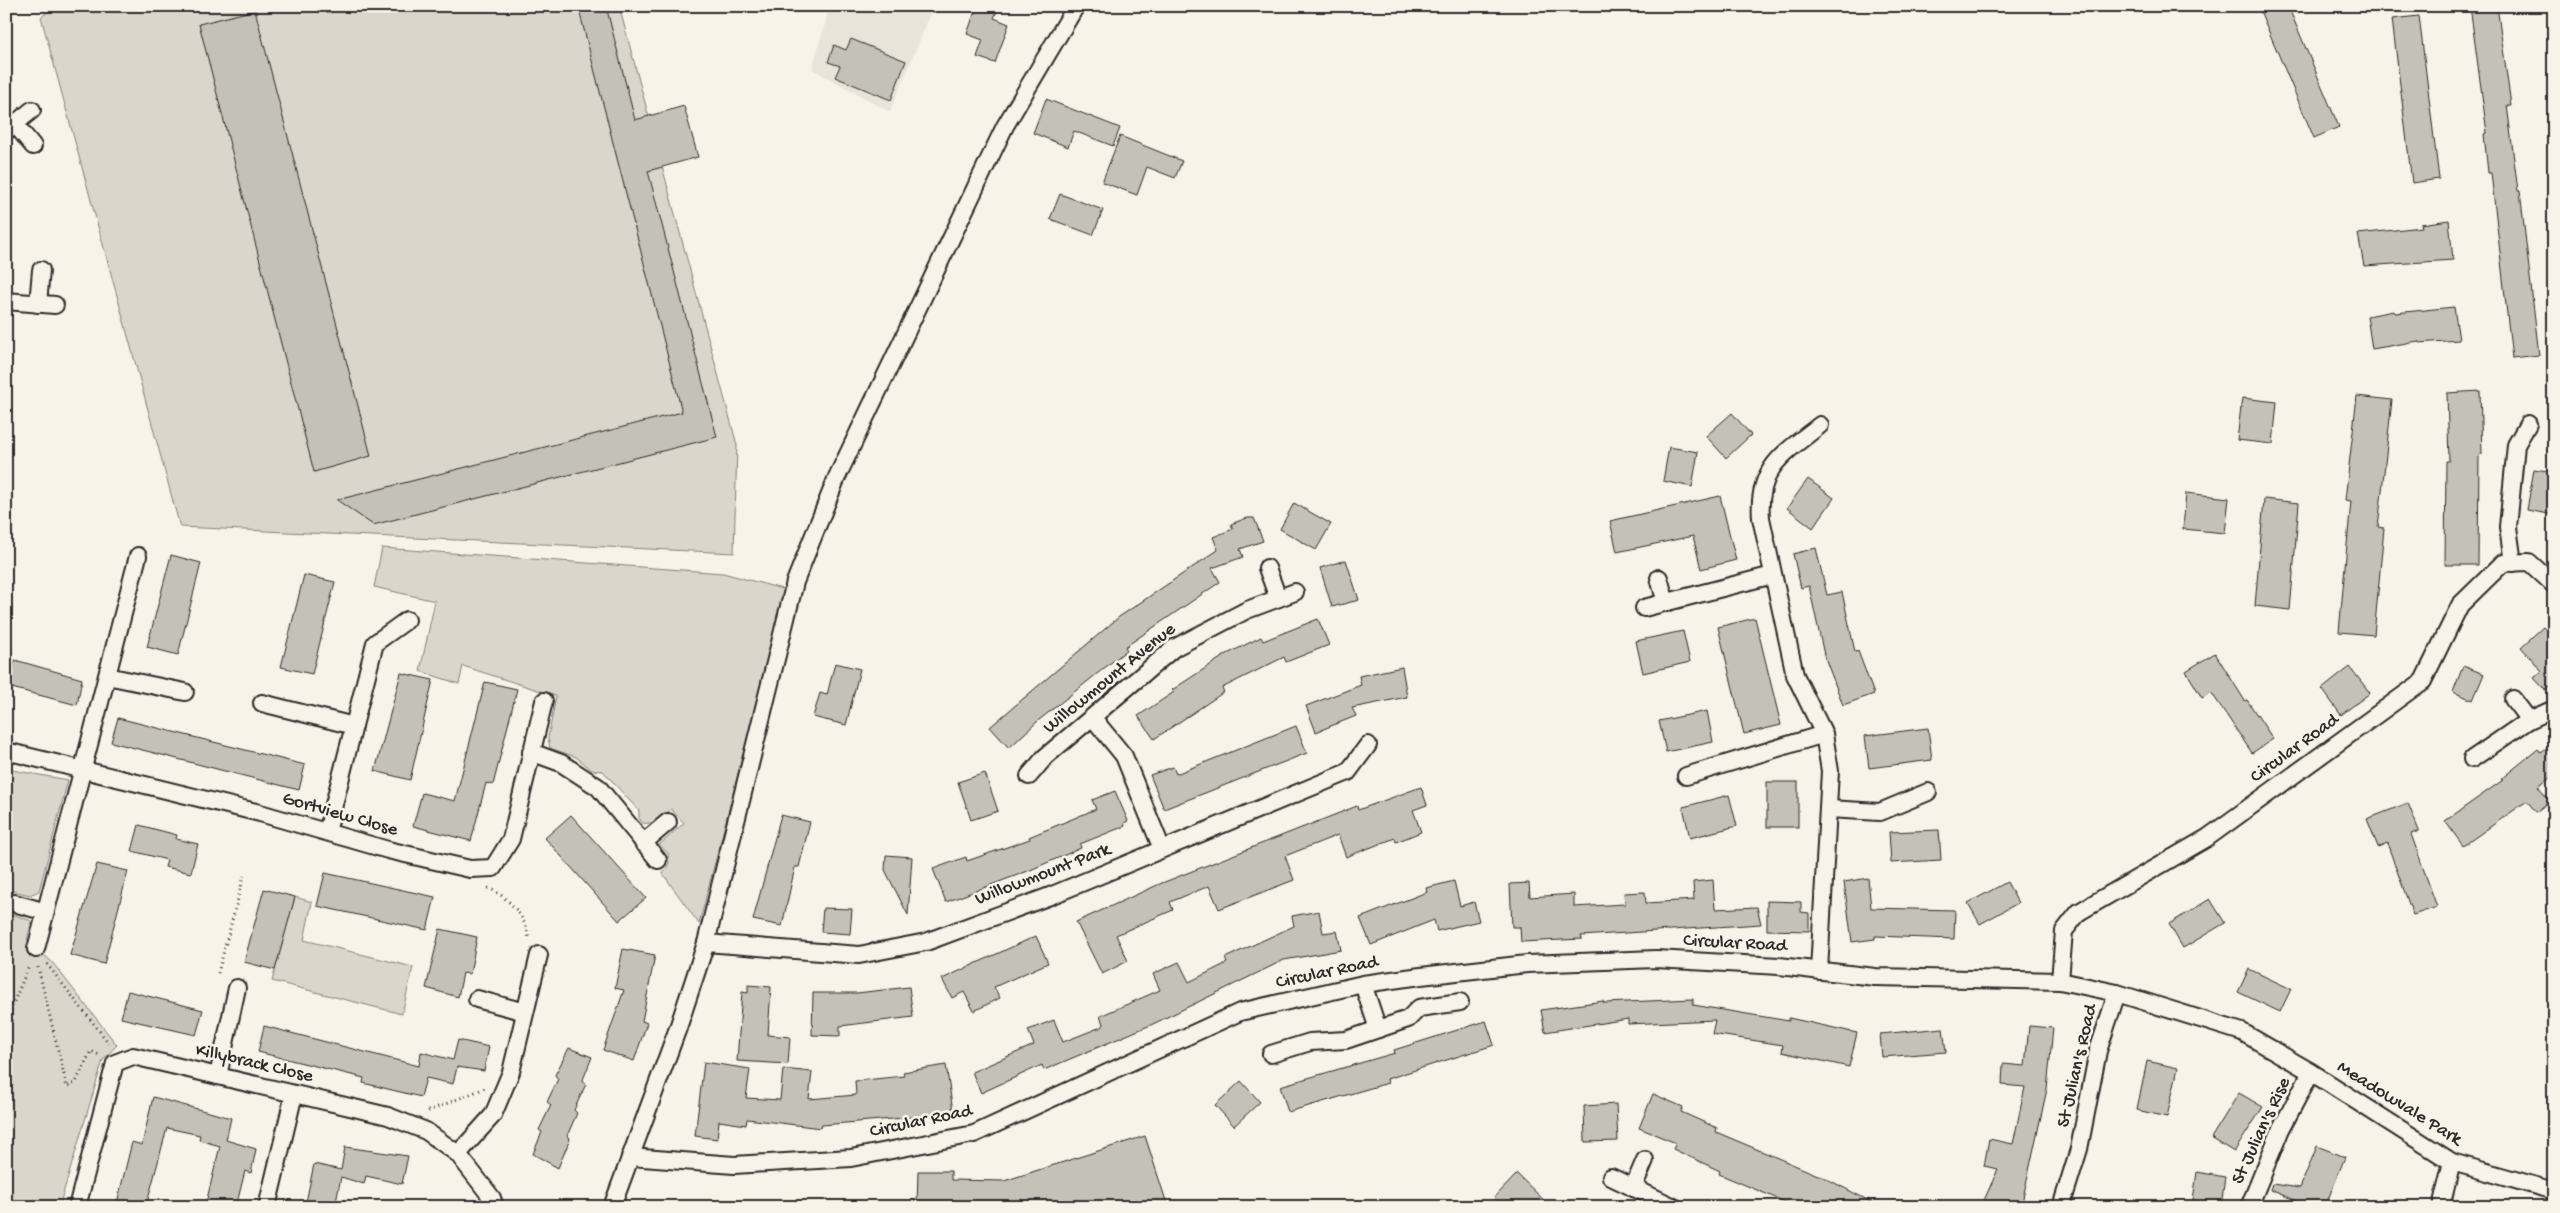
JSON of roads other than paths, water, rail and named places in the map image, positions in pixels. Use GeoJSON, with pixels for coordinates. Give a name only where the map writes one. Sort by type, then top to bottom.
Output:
{"type":"FeatureCollection","features":[{"type":"Feature","properties":{"kind":"street"},"geometry":{"type":"LineString","coordinates":[[612,1207],[678,1028],[706,943],[794,582],[837,477],[1005,126],[1076,6]]}},
{"type":"Feature","properties":{"kind":"street"},"geometry":{"type":"LineString","coordinates":[[32,110],[11,128],[32,146]]}},
{"type":"Feature","properties":{"kind":"street"},"geometry":{"type":"LineString","coordinates":[[38,304],[41,270]]}},
{"type":"Feature","properties":{"kind":"street"},"geometry":{"type":"LineString","coordinates":[[6,301],[55,305]]}},
{"type":"Feature","properties":{"kind":"street"},"geometry":{"type":"LineString","coordinates":[[2528,424],[2516,446],[2508,527],[2513,563],[2529,562],[2554,585]]}},
{"type":"Feature","properties":{"kind":"street"},"geometry":{"type":"LineString","coordinates":[[1818,970],[1830,771],[1824,734],[1795,675],[1761,518],[1759,500],[1762,484],[1771,468],[1785,453],[1820,425]]}},
{"type":"Feature","properties":{"kind":"street"},"geometry":{"type":"LineString","coordinates":[[36,949],[138,556]]}},
{"type":"Feature","properties":{"kind":"street","name":"Circular Road"},"geometry":{"type":"LineString","coordinates":[[2060,981],[2064,931],[2079,912],[2207,838],[2423,681],[2460,605],[2503,563],[2513,563]]}},
{"type":"Feature","properties":{"kind":"street"},"geometry":{"type":"LineString","coordinates":[[1267,568],[1278,598]]}},
{"type":"Feature","properties":{"kind":"street"},"geometry":{"type":"LineString","coordinates":[[1644,608],[1773,575]]}},
{"type":"Feature","properties":{"kind":"street"},"geometry":{"type":"LineString","coordinates":[[1659,578],[1666,603]]}},
{"type":"Feature","properties":{"kind":"street","name":"Willowmount Avenue"},"geometry":{"type":"LineString","coordinates":[[1029,776],[1046,757],[1174,648],[1247,610],[1295,592]]}},
{"type":"Feature","properties":{"kind":"street"},"geometry":{"type":"LineString","coordinates":[[327,832],[375,643],[407,620]]}},
{"type":"Feature","properties":{"kind":"street"},"geometry":{"type":"LineString","coordinates":[[107,676],[185,692]]}},
{"type":"Feature","properties":{"kind":"street"},"geometry":{"type":"LineString","coordinates":[[2513,699],[2529,720]]}},
{"type":"Feature","properties":{"kind":"street","name":"Gortview Close"},"geometry":{"type":"LineString","coordinates":[[6,750],[83,771],[260,814],[388,850],[470,869],[493,868],[510,838],[544,701]]}},
{"type":"Feature","properties":{"kind":"street"},"geometry":{"type":"LineString","coordinates":[[262,703],[354,726]]}},
{"type":"Feature","properties":{"kind":"street"},"geometry":{"type":"LineString","coordinates":[[2472,759],[2529,720],[2554,709]]}},
{"type":"Feature","properties":{"kind":"street"},"geometry":{"type":"LineString","coordinates":[[1092,718],[1124,756],[1162,849]]}},
{"type":"Feature","properties":{"kind":"street"},"geometry":{"type":"LineString","coordinates":[[1686,776],[1824,734]]}},
{"type":"Feature","properties":{"kind":"street","name":"Willowmount Park"},"geometry":{"type":"LineString","coordinates":[[706,943],[859,955],[926,942],[1050,896],[1348,772],[1368,745]]}},
{"type":"Feature","properties":{"kind":"street"},"geometry":{"type":"LineString","coordinates":[[531,752],[561,763],[598,787],[658,860]]}},
{"type":"Feature","properties":{"kind":"street"},"geometry":{"type":"LineString","coordinates":[[1828,809],[1880,812],[1928,792]]}},
{"type":"Feature","properties":{"kind":"street"},"geometry":{"type":"LineString","coordinates":[[643,843],[668,822]]}},
{"type":"Feature","properties":{"kind":"street"},"geometry":{"type":"LineString","coordinates":[[14,904],[46,912]]}},
{"type":"Feature","properties":{"kind":"street"},"geometry":{"type":"LineString","coordinates":[[458,1154],[493,1115],[511,1072],[525,1012],[534,951]]}},
{"type":"Feature","properties":{"kind":"street","name":"Circular Road"},"geometry":{"type":"LineString","coordinates":[[630,1157],[734,1165],[851,1158],[974,1134],[1240,1012],[1363,984],[1526,964],[1656,959],[1779,966],[1875,977],[2060,981],[2117,993]]}},
{"type":"Feature","properties":{"kind":"street"},"geometry":{"type":"LineString","coordinates":[[1363,984],[1378,1029]]}},
{"type":"Feature","properties":{"kind":"street"},"geometry":{"type":"LineString","coordinates":[[218,1076],[237,988]]}},
{"type":"Feature","properties":{"kind":"street","name":"St Julian's Road"},"geometry":{"type":"LineString","coordinates":[[2061,1207],[2080,1149],[2098,1051],[2117,993],[2242,1032],[2311,1072]]}},
{"type":"Feature","properties":{"kind":"street"},"geometry":{"type":"LineString","coordinates":[[477,999],[525,1012]]}},
{"type":"Feature","properties":{"kind":"street"},"geometry":{"type":"LineString","coordinates":[[1271,1054],[1310,1042],[1346,1040],[1408,1019],[1419,1008],[1460,1002]]}},
{"type":"Feature","properties":{"kind":"street","name":"Killybrack Close"},"geometry":{"type":"LineString","coordinates":[[77,1207],[118,1062],[133,1056],[388,1116],[426,1131],[458,1154],[492,1198],[495,1207]]}},
{"type":"Feature","properties":{"kind":"street","name":"Meadowvale Park"},"geometry":{"type":"LineString","coordinates":[[2311,1072],[2452,1162],[2554,1192]]}},
{"type":"Feature","properties":{"kind":"street","name":"St Julian's Rise"},"geometry":{"type":"LineString","coordinates":[[2249,1207],[2281,1129],[2311,1072]]}},
{"type":"Feature","properties":{"kind":"street"},"geometry":{"type":"LineString","coordinates":[[267,1207],[294,1094]]}},
{"type":"Feature","properties":{"kind":"street"},"geometry":{"type":"LineString","coordinates":[[1633,1188],[1646,1160]]}},
{"type":"Feature","properties":{"kind":"street"},"geometry":{"type":"LineString","coordinates":[[2441,1207],[2452,1162]]}},
{"type":"Feature","properties":{"kind":"street"},"geometry":{"type":"LineString","coordinates":[[1611,1177],[1674,1207]]}}]}
